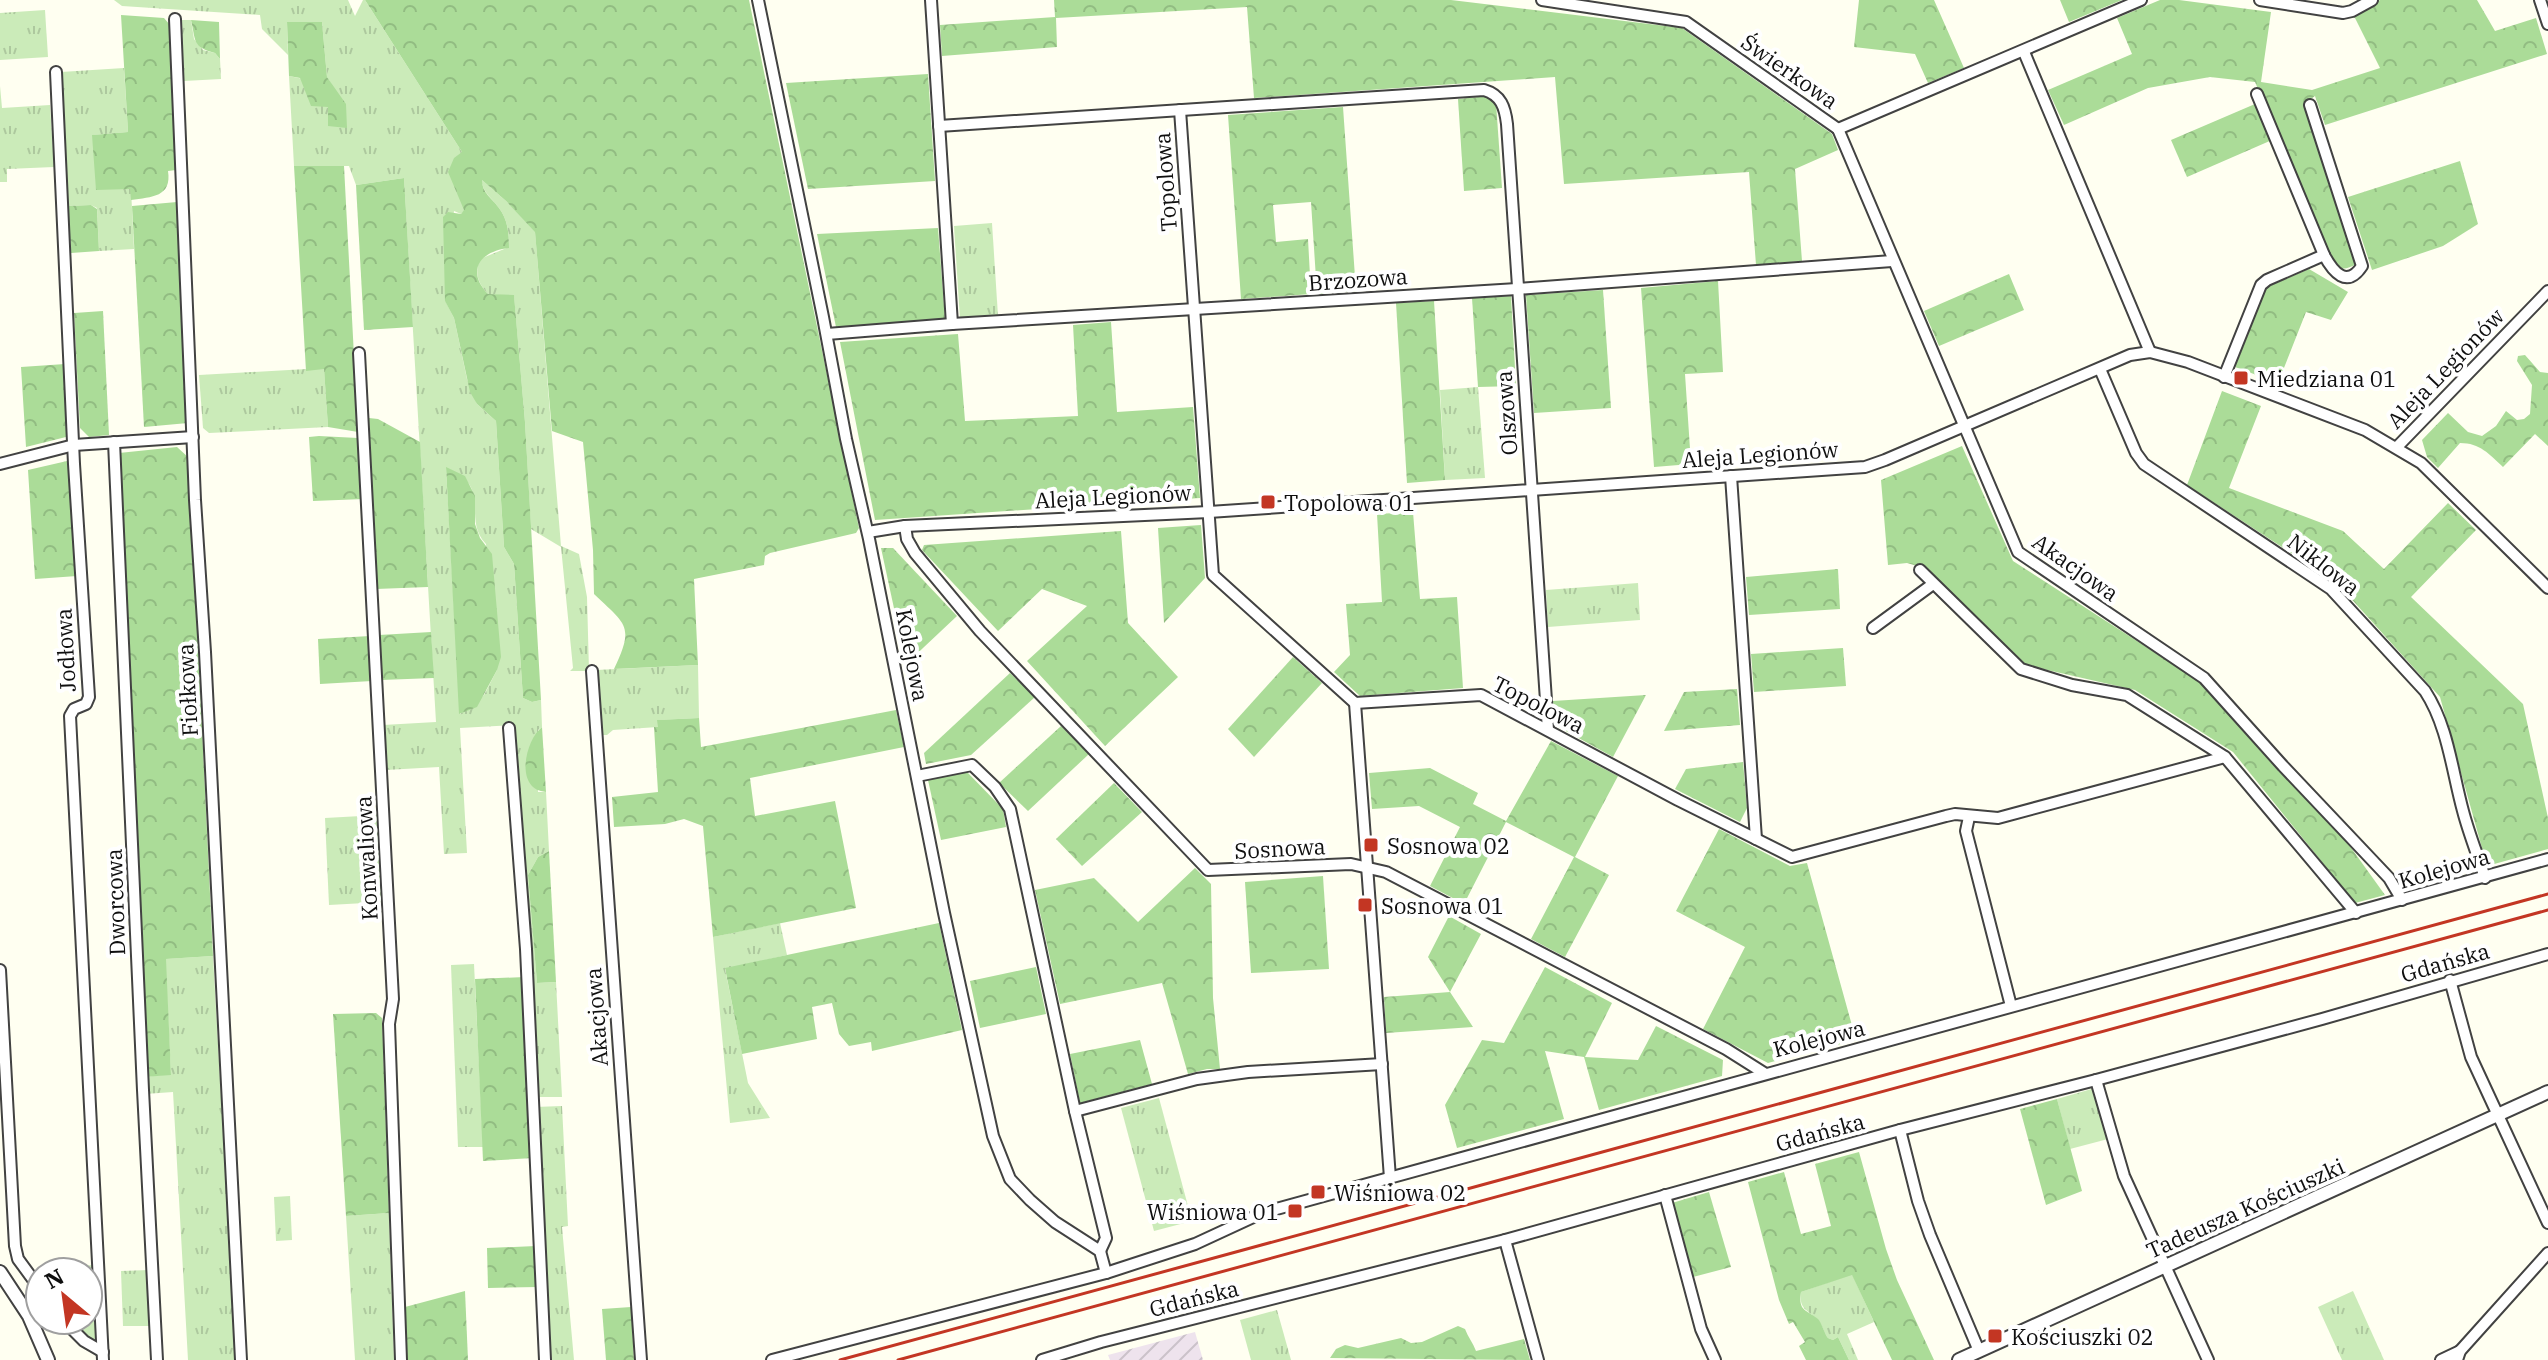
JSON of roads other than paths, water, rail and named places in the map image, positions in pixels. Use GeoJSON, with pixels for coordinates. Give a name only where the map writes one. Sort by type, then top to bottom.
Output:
{"type":"FeatureCollection","features":[{"type":"Feature","properties":{"kind":"street","name":"Kolejowa"},"geometry":{"type":"LineString","coordinates":[[758,0],[846,439],[993,1136],[1010,1179],[1055,1222],[1100,1251]]}},
{"type":"Feature","properties":{"kind":"street"},"geometry":{"type":"LineString","coordinates":[[931,0],[952,324]]}},
{"type":"Feature","properties":{"kind":"street","name":"Świerkowa"},"geometry":{"type":"LineString","coordinates":[[1542,0],[1686,22],[1838,129],[2141,0]]}},
{"type":"Feature","properties":{"kind":"street"},"geometry":{"type":"LineString","coordinates":[[2260,0],[2343,13],[2372,0]]}},
{"type":"Feature","properties":{"kind":"street"},"geometry":{"type":"LineString","coordinates":[[2540,0],[2548,24]]}},
{"type":"Feature","properties":{"kind":"street","name":"Fiołkowa"},"geometry":{"type":"LineString","coordinates":[[175,19],[193,437],[241,1360]]}},
{"type":"Feature","properties":{"kind":"street"},"geometry":{"type":"LineString","coordinates":[[2024,52],[2150,352]]}},
{"type":"Feature","properties":{"kind":"street","name":"Jodłowa"},"geometry":{"type":"LineString","coordinates":[[56,72],[89,697],[86,704],[74,709],[70,716],[103,1356]]}},
{"type":"Feature","properties":{"kind":"street","name":"Olszowa"},"geometry":{"type":"LineString","coordinates":[[1180,110],[1484,90],[1494,93],[1503,105],[1507,124],[1548,730]]}},
{"type":"Feature","properties":{"kind":"street"},"geometry":{"type":"LineString","coordinates":[[2257,94],[2331,270],[2340,276],[2350,276],[2362,266],[2310,105]]}},
{"type":"Feature","properties":{"kind":"street"},"geometry":{"type":"LineString","coordinates":[[939,126],[1180,110]]}},
{"type":"Feature","properties":{"kind":"street","name":"Topolowa"},"geometry":{"type":"LineString","coordinates":[[1180,110],[1213,575],[1355,703],[1481,695],[1792,857],[1955,814],[1998,818],[2225,757]]}},
{"type":"Feature","properties":{"kind":"street","name":"Akacjowa"},"geometry":{"type":"LineString","coordinates":[[1838,129],[2018,552],[2204,678],[2389,878],[2402,900]]}},
{"type":"Feature","properties":{"kind":"street"},"geometry":{"type":"LineString","coordinates":[[2224,377],[2261,285],[2278,273],[2324,255]]}},
{"type":"Feature","properties":{"kind":"street","name":"Brzozowa"},"geometry":{"type":"LineString","coordinates":[[827,334],[1892,261]]}},
{"type":"Feature","properties":{"kind":"street","name":"Aleja Legionów"},"geometry":{"type":"LineString","coordinates":[[868,532],[905,526],[1209,512],[1865,467],[2136,353],[2150,352],[2365,430],[2397,447],[2548,291]]}},
{"type":"Feature","properties":{"kind":"street","name":"Konwaliowa"},"geometry":{"type":"LineString","coordinates":[[359,353],[393,999],[389,1024],[401,1360]]}},
{"type":"Feature","properties":{"kind":"street","name":"Niklowa"},"geometry":{"type":"LineString","coordinates":[[2100,369],[2136,453],[2144,464],[2331,589],[2425,691],[2439,719],[2463,813],[2485,878]]}},
{"type":"Feature","properties":{"kind":"street"},"geometry":{"type":"LineString","coordinates":[[0,464],[74,445],[193,437]]}},
{"type":"Feature","properties":{"kind":"street","name":"Dworcowa"},"geometry":{"type":"LineString","coordinates":[[114,442],[157,1360]]}},
{"type":"Feature","properties":{"kind":"street"},"geometry":{"type":"LineString","coordinates":[[2397,447],[2421,463],[2548,588]]}},
{"type":"Feature","properties":{"kind":"street"},"geometry":{"type":"LineString","coordinates":[[1731,476],[1756,839]]}},
{"type":"Feature","properties":{"kind":"street","name":"Sosnowa"},"geometry":{"type":"LineString","coordinates":[[905,526],[907,539],[915,553],[980,631],[1208,870],[1351,864],[1386,872],[1726,1049],[1764,1073]]}},
{"type":"Feature","properties":{"kind":"street"},"geometry":{"type":"LineString","coordinates":[[1920,570],[2021,669],[2072,685],[2127,695],[2225,757],[2356,913]]}},
{"type":"Feature","properties":{"kind":"street"},"geometry":{"type":"LineString","coordinates":[[1873,628],[1933,584]]}},
{"type":"Feature","properties":{"kind":"street","name":"Akacjowa"},"geometry":{"type":"LineString","coordinates":[[592,671],[641,1360]]}},
{"type":"Feature","properties":{"kind":"street"},"geometry":{"type":"LineString","coordinates":[[1355,703],[1390,1178]]}},
{"type":"Feature","properties":{"kind":"street"},"geometry":{"type":"LineString","coordinates":[[509,728],[526,949],[545,1360]]}},
{"type":"Feature","properties":{"kind":"street"},"geometry":{"type":"LineString","coordinates":[[917,776],[972,765],[995,787],[1010,809],[1075,1111],[1106,1238],[1100,1251],[1106,1273]]}},
{"type":"Feature","properties":{"kind":"street"},"geometry":{"type":"LineString","coordinates":[[1969,817],[1966,831],[2011,1006]]}},
{"type":"Feature","properties":{"kind":"street","name":"Kolejowa"},"geometry":{"type":"LineString","coordinates":[[772,1360],[1106,1273],[1195,1244],[1254,1216],[2548,859]]}},
{"type":"Feature","properties":{"kind":"street","name":"Gdańska"},"geometry":{"type":"LineString","coordinates":[[1042,1360],[1101,1342],[1505,1240],[1900,1130],[2322,1019],[2548,954]]}},
{"type":"Feature","properties":{"kind":"street"},"geometry":{"type":"LineString","coordinates":[[0,970],[15,1246],[24,1267]]}},
{"type":"Feature","properties":{"kind":"street"},"geometry":{"type":"LineString","coordinates":[[2450,980],[2471,1057],[2548,1223]]}},
{"type":"Feature","properties":{"kind":"street"},"geometry":{"type":"LineString","coordinates":[[1075,1111],[1197,1079],[1248,1072],[1382,1064]]}},
{"type":"Feature","properties":{"kind":"street"},"geometry":{"type":"LineString","coordinates":[[2096,1080],[2124,1176],[2208,1360]]}},
{"type":"Feature","properties":{"kind":"street","name":"Tadeusza Kościuszki"},"geometry":{"type":"LineString","coordinates":[[1959,1360],[2548,1092]]}},
{"type":"Feature","properties":{"kind":"street"},"geometry":{"type":"LineString","coordinates":[[1900,1130],[1930,1235],[1979,1351]]}},
{"type":"Feature","properties":{"kind":"street"},"geometry":{"type":"LineString","coordinates":[[1665,1195],[1701,1329],[1715,1360]]}},
{"type":"Feature","properties":{"kind":"street"},"geometry":{"type":"LineString","coordinates":[[1505,1240],[1538,1360]]}},
{"type":"Feature","properties":{"kind":"street"},"geometry":{"type":"LineString","coordinates":[[2441,1360],[2459,1356],[2548,1253]]}},
{"type":"Feature","properties":{"kind":"street"},"geometry":{"type":"LineString","coordinates":[[0,1272],[29,1316],[48,1360]]}},
{"type":"Feature","properties":{"kind":"street"},"geometry":{"type":"LineString","coordinates":[[79,1336],[103,1356]]}},
{"type":"Feature","properties":{"kind":"railway"},"geometry":{"type":"LineString","coordinates":[[840,1360],[2548,894]]}},
{"type":"Feature","properties":{"kind":"railway"},"geometry":{"type":"LineString","coordinates":[[898,1360],[2548,910]]}},
{"type":"Feature","properties":{"kind":"place","name":"Miedziana 01"},"geometry":{"type":"Point","coordinates":[2241,378]}},
{"type":"Feature","properties":{"kind":"place","name":"Topolowa 01"},"geometry":{"type":"Point","coordinates":[1268,502]}},
{"type":"Feature","properties":{"kind":"place","name":"Sosnowa 02"},"geometry":{"type":"Point","coordinates":[1371,845]}},
{"type":"Feature","properties":{"kind":"place","name":"Sosnowa 01"},"geometry":{"type":"Point","coordinates":[1365,905]}},
{"type":"Feature","properties":{"kind":"place","name":"Wiśniowa 02"},"geometry":{"type":"Point","coordinates":[1318,1192]}},
{"type":"Feature","properties":{"kind":"place","name":"Wiśniowa 01"},"geometry":{"type":"Point","coordinates":[1295,1211]}},
{"type":"Feature","properties":{"kind":"place","name":"Kościuszki 02"},"geometry":{"type":"Point","coordinates":[1995,1336]}}]}
